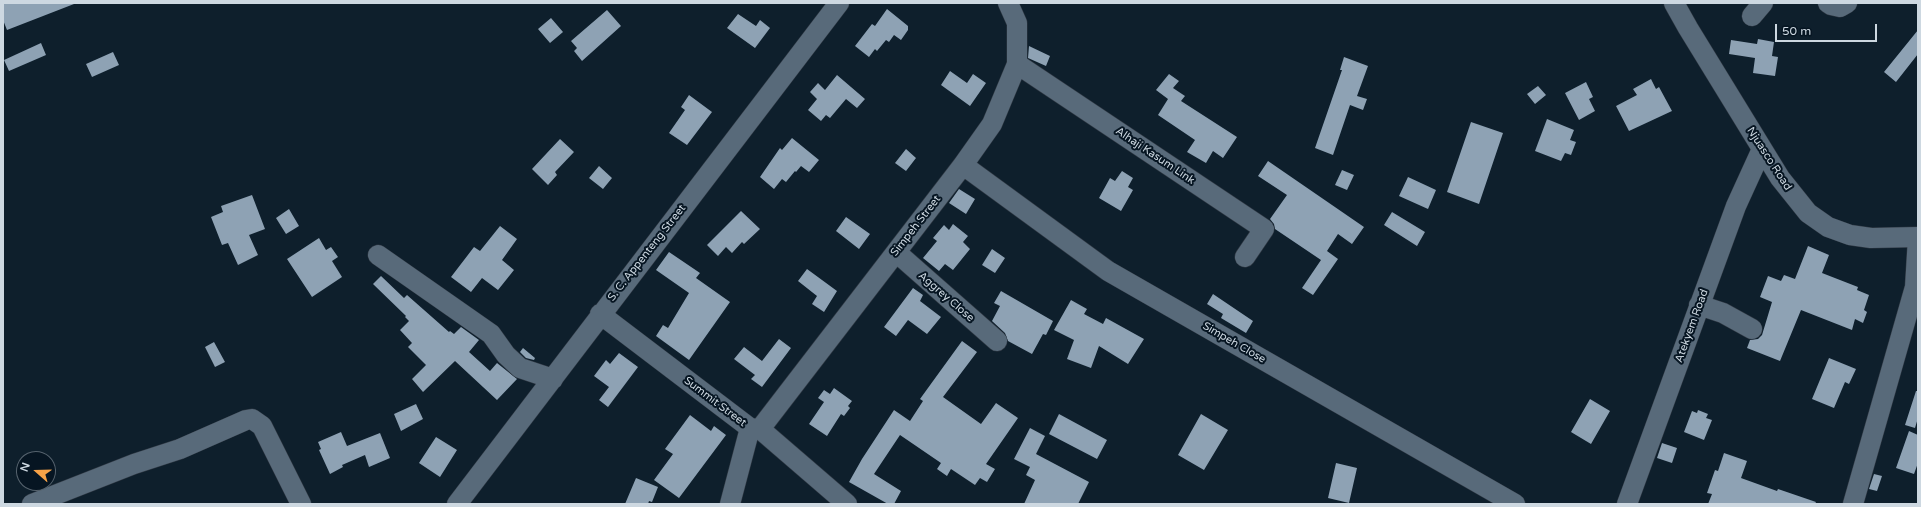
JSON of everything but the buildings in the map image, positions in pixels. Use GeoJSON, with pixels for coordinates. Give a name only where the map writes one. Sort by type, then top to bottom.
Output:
{"type":"FeatureCollection","features":[{"type":"Feature","properties":{"kind":"street","name":"S. C. Appenteng Street"},"geometry":{"type":"LineString","coordinates":[[457,504],[553,379],[600,314],[839,3]]}},
{"type":"Feature","properties":{"kind":"street","name":"Simpeh Street"},"geometry":{"type":"LineString","coordinates":[[755,429],[896,252],[963,165],[992,124],[1017,64],[1017,23],[1008,3]]}},
{"type":"Feature","properties":{"kind":"street","name":"Njuasco Road"},"geometry":{"type":"LineString","coordinates":[[1674,3],[1780,178],[1808,213],[1828,227],[1850,235],[1871,238],[1918,237]]}},
{"type":"Feature","properties":{"kind":"street"},"geometry":{"type":"LineString","coordinates":[[1828,3],[1831,6],[1840,7],[1847,3]]}},
{"type":"Feature","properties":{"kind":"street","name":"Alhaji Kasum Link"},"geometry":{"type":"LineString","coordinates":[[1017,64],[1264,229],[1245,257]]}},
{"type":"Feature","properties":{"kind":"street","name":"Atekyem Road"},"geometry":{"type":"LineString","coordinates":[[1627,504],[1736,206],[1762,149]]}},
{"type":"Feature","properties":{"kind":"street","name":"Simpeh Close"},"geometry":{"type":"LineString","coordinates":[[963,165],[1108,271],[1515,504]]}},
{"type":"Feature","properties":{"kind":"street"},"geometry":{"type":"LineString","coordinates":[[1853,504],[1916,288],[1918,237]]}},
{"type":"Feature","properties":{"kind":"street","name":"Aggrey Close"},"geometry":{"type":"LineString","coordinates":[[896,252],[997,341]]}},
{"type":"Feature","properties":{"kind":"street"},"geometry":{"type":"LineString","coordinates":[[378,255],[491,334],[506,354],[520,368],[553,379]]}},
{"type":"Feature","properties":{"kind":"street"},"geometry":{"type":"LineString","coordinates":[[1699,305],[1723,313],[1752,329]]}},
{"type":"Feature","properties":{"kind":"street","name":"Summit Street"},"geometry":{"type":"LineString","coordinates":[[600,314],[755,429],[847,504]]}},
{"type":"Feature","properties":{"kind":"street"},"geometry":{"type":"LineString","coordinates":[[32,504],[134,464],[180,449],[246,420],[252,419],[262,426],[301,504]]}},
{"type":"Feature","properties":{"kind":"street"},"geometry":{"type":"LineString","coordinates":[[730,504],[755,429]]}}]}
